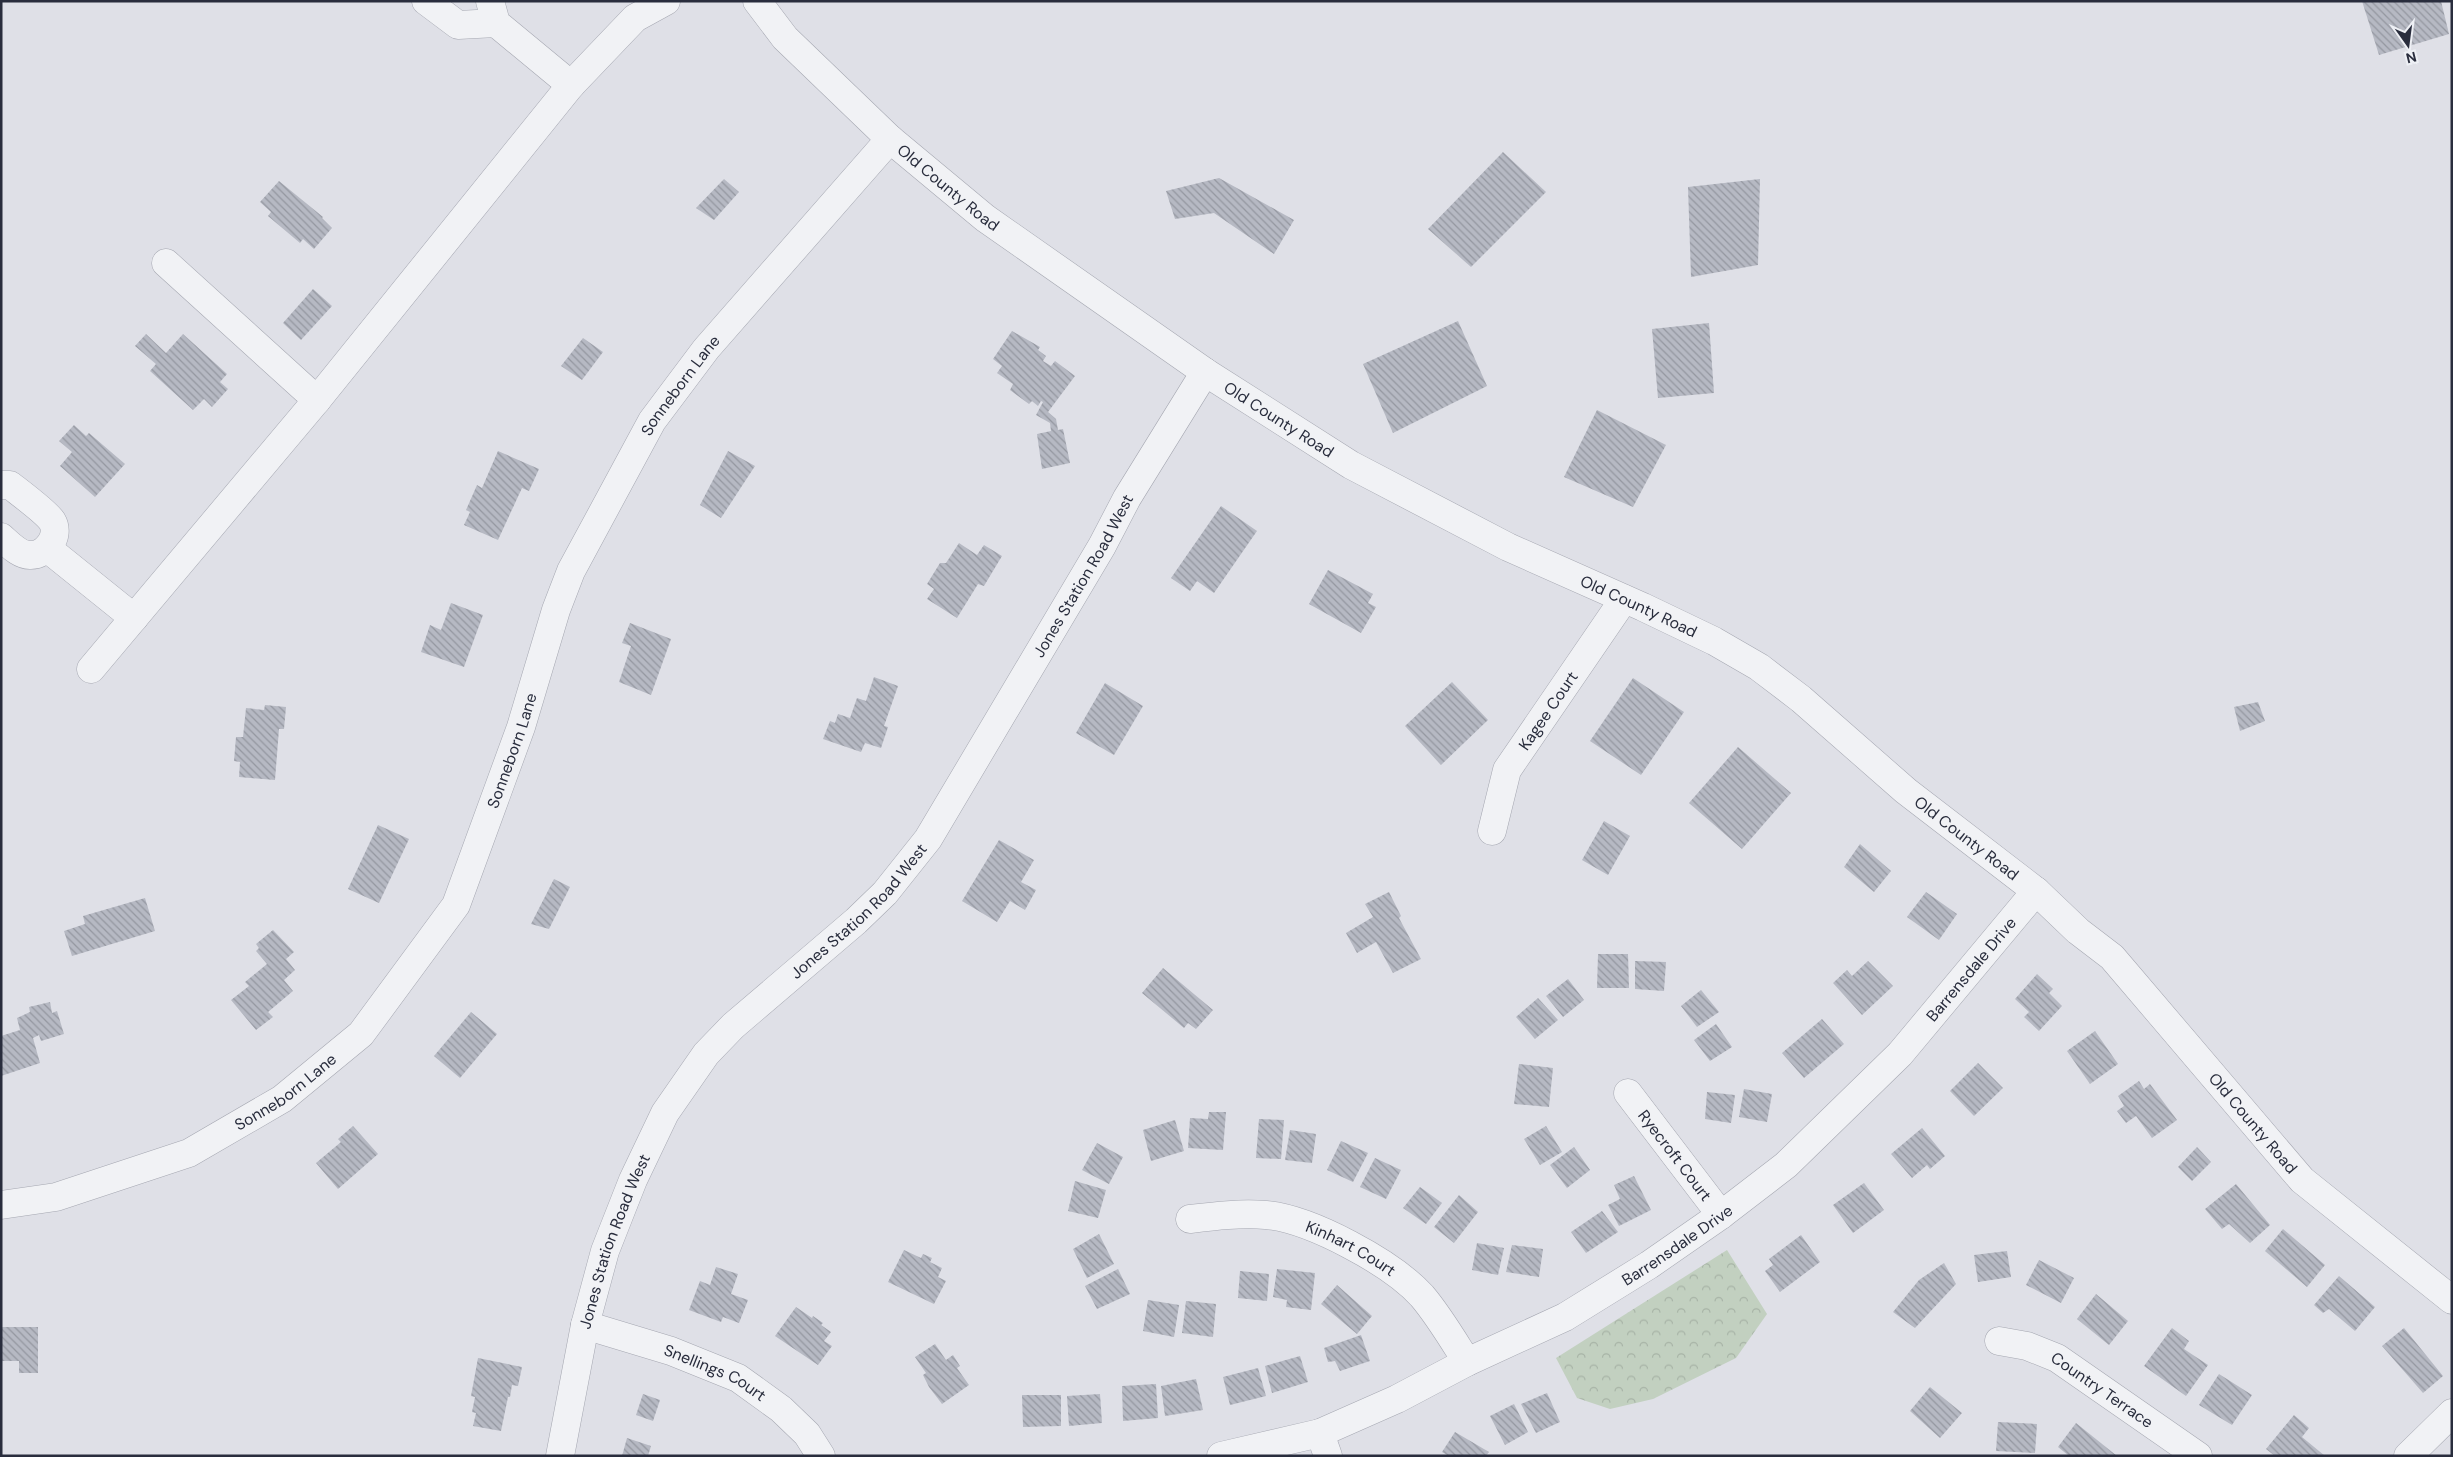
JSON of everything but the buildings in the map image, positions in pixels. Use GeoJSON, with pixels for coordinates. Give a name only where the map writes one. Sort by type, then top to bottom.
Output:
{"type":"FeatureCollection","features":[{"type":"Feature","properties":{"kind":"street"},"geometry":{"type":"LineString","coordinates":[[426,1],[458,26],[493,12],[571,85]]}},
{"type":"Feature","properties":{"kind":"street"},"geometry":{"type":"LineString","coordinates":[[91,669],[317,400],[571,85],[639,10],[666,1]]}},
{"type":"Feature","properties":{"kind":"street","name":"Old County Road"},"geometry":{"type":"LineString","coordinates":[[757,1],[785,38],[890,139],[985,218],[1205,372],[1351,465],[1425,506],[1508,548],[1624,598],[1714,641],[1758,667],[1801,699],[1906,791],[2036,891],[2078,931],[2112,957],[2302,1180],[2452,1300]]}},
{"type":"Feature","properties":{"kind":"street","name":"Sonneborn Lane"},"geometry":{"type":"LineString","coordinates":[[1,1205],[56,1197],[189,1153],[282,1100],[361,1034],[456,905],[521,728],[556,610],[571,572],[652,421],[706,349],[890,139]]}},
{"type":"Feature","properties":{"kind":"street"},"geometry":{"type":"LineString","coordinates":[[166,263],[317,400]]}},
{"type":"Feature","properties":{"kind":"street","name":"Jones Station Road West"},"geometry":{"type":"LineString","coordinates":[[560,1456],[585,1325],[605,1251],[633,1180],[665,1113],[706,1054],[734,1026],[856,921],[885,893],[928,839],[1102,546],[1127,498],[1205,372]]}},
{"type":"Feature","properties":{"kind":"street"},"geometry":{"type":"LineString","coordinates":[[1,485],[10,485],[52,521],[54,532],[52,541],[47,548],[40,553],[30,556],[19,552],[1,537]]}},
{"type":"Feature","properties":{"kind":"street"},"geometry":{"type":"LineString","coordinates":[[47,548],[134,618]]}},
{"type":"Feature","properties":{"kind":"street","name":"Kagee Court"},"geometry":{"type":"LineString","coordinates":[[1492,831],[1507,770],[1624,598]]}},
{"type":"Feature","properties":{"kind":"street","name":"Barrensdale Drive"},"geometry":{"type":"LineString","coordinates":[[1221,1456],[1324,1444],[1397,1399],[1467,1362],[1565,1316],[1649,1265],[1721,1215],[1786,1165],[1900,1054],[2036,891]]}},
{"type":"Feature","properties":{"kind":"street","name":"Ryecroft Court"},"geometry":{"type":"LineString","coordinates":[[1628,1093],[1721,1215]]}},
{"type":"Feature","properties":{"kind":"street","name":"Kinhart Court"},"geometry":{"type":"LineString","coordinates":[[1190,1219],[1240,1214],[1268,1215],[1302,1223],[1334,1235],[1392,1272],[1421,1295],[1444,1325],[1467,1362]]}},
{"type":"Feature","properties":{"kind":"street","name":"Snellings Court"},"geometry":{"type":"LineString","coordinates":[[585,1325],[671,1350],[738,1378],[781,1409],[807,1434],[821,1456]]}},
{"type":"Feature","properties":{"kind":"street","name":"Country Terrace"},"geometry":{"type":"LineString","coordinates":[[1999,1341],[2027,1346],[2056,1358],[2198,1456]]}},
{"type":"Feature","properties":{"kind":"street"},"geometry":{"type":"LineString","coordinates":[[2408,1456],[2452,1413]]}},
{"type":"Feature","properties":{"kind":"green space"},"geometry":{"type":"Polygon","coordinates":[[[1727,1250],[1767,1314],[1736,1358],[1653,1399],[1610,1409],[1577,1398],[1556,1358],[1727,1250]]]}}]}
